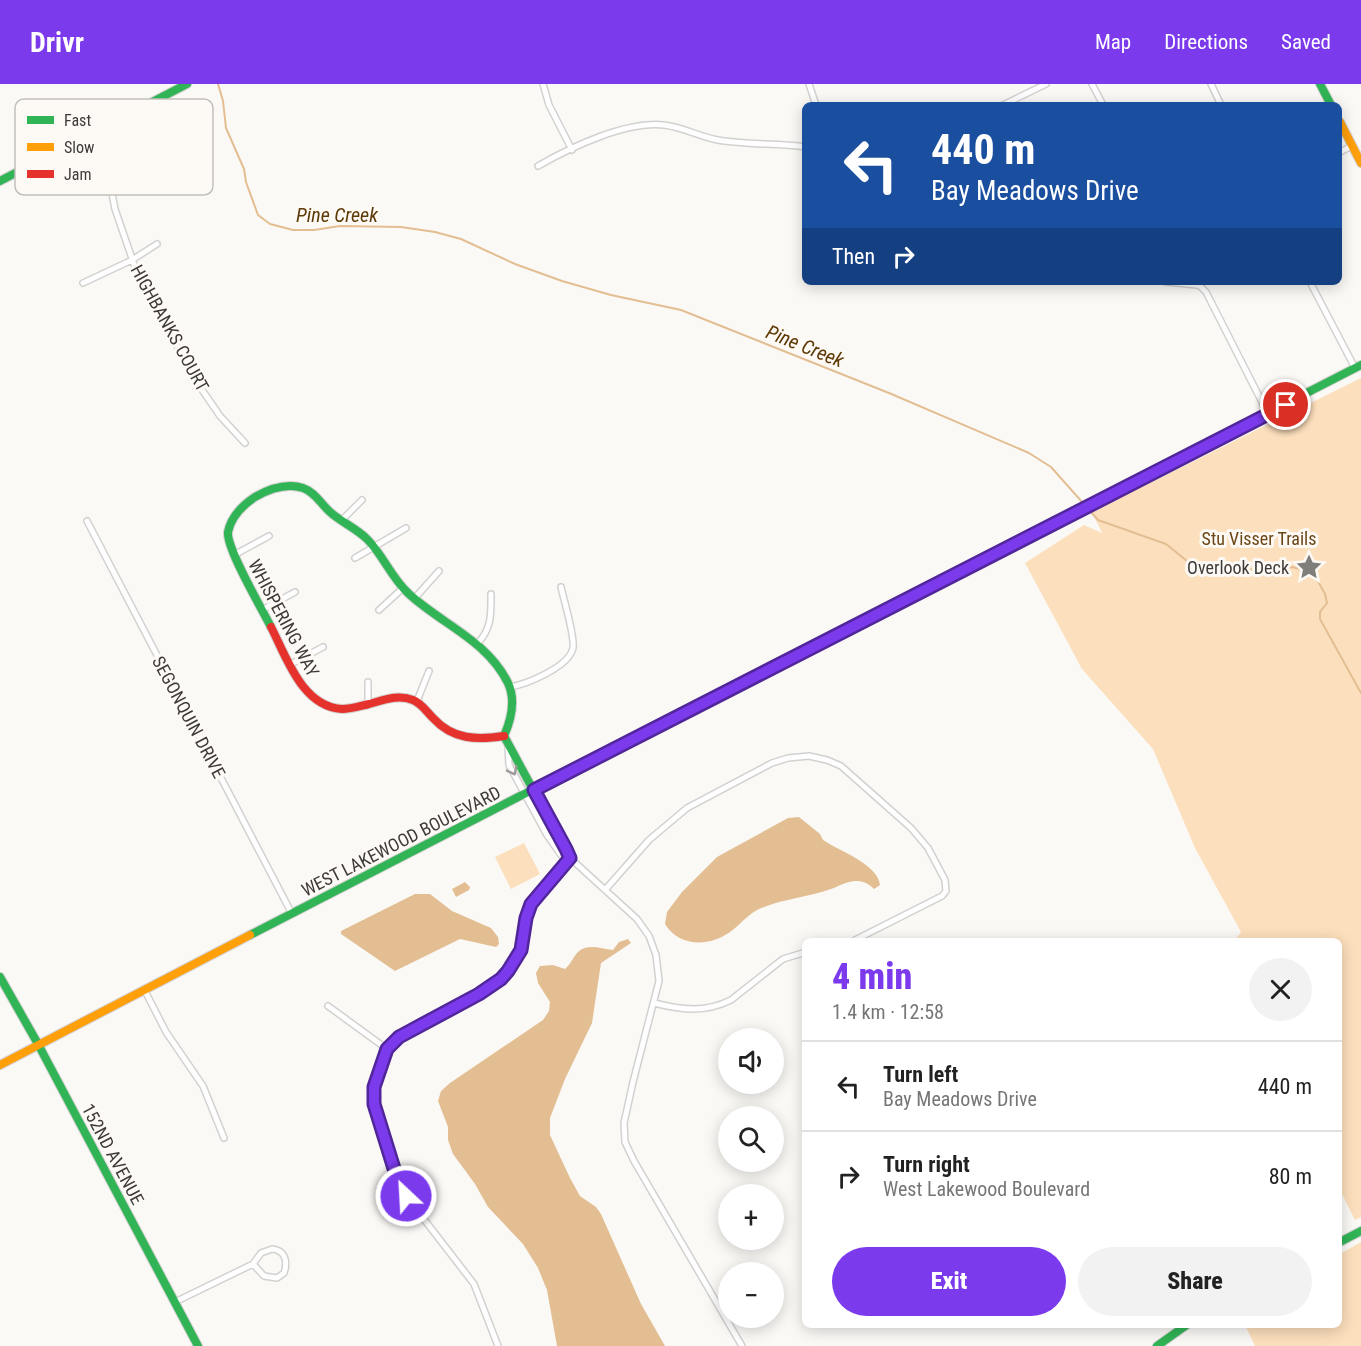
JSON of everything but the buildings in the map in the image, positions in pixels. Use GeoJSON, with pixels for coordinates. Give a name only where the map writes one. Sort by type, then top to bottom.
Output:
{"type":"FeatureCollection","features":[{"type":"Feature","properties":{"kind":"street"},"geometry":{"type":"LineString","coordinates":[[158,99],[187,84]]}},
{"type":"Feature","properties":{"kind":"street"},"geometry":{"type":"LineString","coordinates":[[543,84],[549,105],[572,150]]}},
{"type":"Feature","properties":{"kind":"street"},"geometry":{"type":"LineString","coordinates":[[809,84],[815,102]]}},
{"type":"Feature","properties":{"kind":"street"},"geometry":{"type":"LineString","coordinates":[[1009,102],[1046,84]]}},
{"type":"Feature","properties":{"kind":"street"},"geometry":{"type":"LineString","coordinates":[[1092,84],[1101,102]]}},
{"type":"Feature","properties":{"kind":"street"},"geometry":{"type":"LineString","coordinates":[[1210,84],[1219,102]]}},
{"type":"Feature","properties":{"kind":"street"},"geometry":{"type":"LineString","coordinates":[[1320,84],[1329,102]]}},
{"type":"Feature","properties":{"kind":"street"},"geometry":{"type":"LineString","coordinates":[[538,166],[615,132],[640,126],[663,125],[685,129],[716,140],[757,144],[782,143],[802,146]]}},
{"type":"Feature","properties":{"kind":"street"},"geometry":{"type":"LineString","coordinates":[[1342,126],[1361,163]]}},
{"type":"Feature","properties":{"kind":"street"},"geometry":{"type":"LineString","coordinates":[[1342,151],[1352,146]]}},
{"type":"Feature","properties":{"kind":"street"},"geometry":{"type":"LineString","coordinates":[[0,181],[15,173]]}},
{"type":"Feature","properties":{"kind":"street","name":"HIGHBANKS COURT"},"geometry":{"type":"LineString","coordinates":[[113,195],[137,273],[198,384],[220,416],[245,443]]}},
{"type":"Feature","properties":{"kind":"street"},"geometry":{"type":"LineString","coordinates":[[83,283],[132,260],[157,244]]}},
{"type":"Feature","properties":{"kind":"street"},"geometry":{"type":"LineString","coordinates":[[1198,285],[1206,292],[1268,414]]}},
{"type":"Feature","properties":{"kind":"street"},"geometry":{"type":"LineString","coordinates":[[1312,285],[1358,367]]}},
{"type":"Feature","properties":{"kind":"street","name":"WEST LAKEWOOD BOULEVARD"},"geometry":{"type":"LineString","coordinates":[[0,1065],[1358,367]]}},
{"type":"Feature","properties":{"kind":"street","name":"WHISPERING WAY"},"geometry":{"type":"LineString","coordinates":[[342,520],[302,488],[280,487],[258,496],[242,507],[233,519],[228,535],[234,555],[304,688],[320,702],[341,709],[402,696],[417,701]]}},
{"type":"Feature","properties":{"kind":"street"},"geometry":{"type":"LineString","coordinates":[[362,500],[342,520],[367,538],[403,588],[478,643],[502,673],[510,687],[512,709],[504,736],[508,746],[509,765],[551,843],[561,855],[570,858]]}},
{"type":"Feature","properties":{"kind":"street","name":"SEGONQUIN DRIVE"},"geometry":{"type":"LineString","coordinates":[[87,521],[292,914]]}},
{"type":"Feature","properties":{"kind":"street"},"geometry":{"type":"LineString","coordinates":[[355,558],[406,528]]}},
{"type":"Feature","properties":{"kind":"street"},"geometry":{"type":"LineString","coordinates":[[234,555],[270,536]]}},
{"type":"Feature","properties":{"kind":"street"},"geometry":{"type":"LineString","coordinates":[[414,598],[439,571]]}},
{"type":"Feature","properties":{"kind":"street"},"geometry":{"type":"LineString","coordinates":[[510,687],[538,678],[570,654],[573,644],[561,587]]}},
{"type":"Feature","properties":{"kind":"street"},"geometry":{"type":"LineString","coordinates":[[379,610],[403,588]]}},
{"type":"Feature","properties":{"kind":"street"},"geometry":{"type":"LineString","coordinates":[[262,610],[296,592]]}},
{"type":"Feature","properties":{"kind":"street"},"geometry":{"type":"LineString","coordinates":[[478,643],[486,634],[490,624],[491,594]]}},
{"type":"Feature","properties":{"kind":"street"},"geometry":{"type":"LineString","coordinates":[[291,664],[323,647]]}},
{"type":"Feature","properties":{"kind":"street"},"geometry":{"type":"LineString","coordinates":[[429,671],[417,701],[435,721],[456,736],[482,739],[504,736]]}},
{"type":"Feature","properties":{"kind":"street"},"geometry":{"type":"LineString","coordinates":[[368,682],[368,704]]}},
{"type":"Feature","properties":{"kind":"street"},"geometry":{"type":"LineString","coordinates":[[508,746],[515,754],[570,858],[637,919],[649,936],[658,967],[659,981],[625,1113],[625,1142],[742,1346]]}},
{"type":"Feature","properties":{"kind":"street"},"geometry":{"type":"LineString","coordinates":[[605,890],[649,840],[687,808],[772,763],[798,756],[827,760],[842,766],[855,777],[922,841],[947,883],[947,889],[939,897],[859,938]]}},
{"type":"Feature","properties":{"kind":"street"},"geometry":{"type":"LineString","coordinates":[[498,1346],[474,1284],[406,1196],[396,1175],[374,1104],[374,1087],[387,1049],[399,1037],[479,994],[501,979],[508,971],[521,950],[526,918],[531,904],[570,858]]}},
{"type":"Feature","properties":{"kind":"street"},"geometry":{"type":"LineString","coordinates":[[654,1003],[692,1010],[722,1005],[783,959],[802,953]]}},
{"type":"Feature","properties":{"kind":"street","name":"152ND AVENUE"},"geometry":{"type":"LineString","coordinates":[[0,977],[38,1044],[198,1346]]}},
{"type":"Feature","properties":{"kind":"street"},"geometry":{"type":"LineString","coordinates":[[144,989],[172,1043],[203,1086],[224,1138]]}},
{"type":"Feature","properties":{"kind":"street"},"geometry":{"type":"LineString","coordinates":[[328,1006],[387,1049]]}},
{"type":"Feature","properties":{"kind":"street"},"geometry":{"type":"LineString","coordinates":[[1342,1241],[1361,1231]]}},
{"type":"Feature","properties":{"kind":"street"},"geometry":{"type":"LineString","coordinates":[[175,1302],[253,1264],[261,1253],[272,1249],[284,1256],[286,1264],[284,1273],[272,1279],[261,1274],[253,1264]]}},
{"type":"Feature","properties":{"kind":"street"},"geometry":{"type":"LineString","coordinates":[[1157,1346],[1182,1328]]}},
{"type":"Feature","properties":{"kind":"green space","name":"Stu Visser Trails"},"geometry":{"type":"Polygon","coordinates":[[[1361,378],[1361,1217],[1355,1220],[1342,1194],[1342,938],[1236,938],[1241,932],[1195,848],[1153,749],[1082,669],[1025,563],[1084,525],[1102,533],[1092,512],[1361,378]]]}},
{"type":"Feature","properties":{"kind":"green space"},"geometry":{"type":"Polygon","coordinates":[[[524,843],[540,874],[511,889],[495,857],[524,843]]]}},
{"type":"Feature","properties":{"kind":"green space"},"geometry":{"type":"Polygon","coordinates":[[[1361,1242],[1361,1346],[1255,1346],[1246,1328],[1342,1328],[1342,1253],[1361,1242]]]}},
{"type":"Feature","properties":{"kind":"shaded area"},"geometry":{"type":"Polygon","coordinates":[[[799,817],[820,834],[823,840],[865,864],[878,877],[880,885],[874,889],[862,882],[851,881],[822,892],[786,900],[755,911],[730,932],[713,940],[686,941],[671,932],[665,924],[667,912],[682,892],[717,857],[788,818],[799,817]]]}},
{"type":"Feature","properties":{"kind":"shaded area"},"geometry":{"type":"Polygon","coordinates":[[[465,882],[470,887],[469,890],[456,897],[452,889],[465,882]]]}},
{"type":"Feature","properties":{"kind":"shaded area"},"geometry":{"type":"Polygon","coordinates":[[[415,894],[430,894],[452,911],[491,928],[498,937],[499,944],[496,947],[460,939],[395,971],[341,934],[341,931],[415,894]]]}},
{"type":"Feature","properties":{"kind":"shaded area"},"geometry":{"type":"Polygon","coordinates":[[[628,939],[631,943],[601,963],[592,1023],[565,1079],[550,1118],[550,1135],[580,1196],[596,1207],[601,1214],[641,1304],[665,1346],[557,1346],[547,1290],[538,1268],[523,1244],[488,1207],[475,1184],[453,1154],[448,1140],[448,1127],[438,1101],[441,1091],[450,1083],[543,1020],[549,1011],[550,1002],[538,983],[536,973],[540,966],[553,965],[565,969],[582,949],[595,947],[613,950],[619,942],[628,939]]]}},
{"type":"Feature","properties":{"kind":"waterway","name":"Pine Creek"},"geometry":{"type":"LineString","coordinates":[[218,84],[223,101],[226,128],[244,169],[246,182],[258,215],[270,224],[293,230],[340,226],[401,227],[435,232],[461,239],[515,264],[562,281],[611,295],[681,310],[889,393],[1029,453],[1051,467],[1098,520],[1166,544],[1187,561],[1199,566],[1230,569],[1275,570],[1292,567],[1311,573],[1325,594],[1327,603],[1320,612],[1320,619],[1361,693]]}},
{"type":"Feature","properties":{"kind":"traffic: fast"},"geometry":{"type":"LineString","coordinates":[[158,99],[187,84]]}},
{"type":"Feature","properties":{"kind":"traffic: fast"},"geometry":{"type":"LineString","coordinates":[[1320,84],[1329,102]]}},
{"type":"Feature","properties":{"kind":"traffic: fast"},"geometry":{"type":"LineString","coordinates":[[0,181],[15,173]]}},
{"type":"Feature","properties":{"kind":"traffic: fast"},"geometry":{"type":"LineString","coordinates":[[1002,549],[1361,365]]}},
{"type":"Feature","properties":{"kind":"traffic: fast"},"geometry":{"type":"LineString","coordinates":[[271,627],[238,564],[228,532],[238,512],[255,497],[278,488],[291,486],[303,488],[318,498],[334,516],[363,535],[408,593],[476,644],[499,668],[508,683],[512,696],[509,723],[504,736],[570,858]]}},
{"type":"Feature","properties":{"kind":"traffic: fast"},"geometry":{"type":"LineString","coordinates":[[250,935],[757,674]]}},
{"type":"Feature","properties":{"kind":"traffic: fast"},"geometry":{"type":"LineString","coordinates":[[0,977],[38,1044],[198,1346]]}},
{"type":"Feature","properties":{"kind":"traffic: fast"},"geometry":{"type":"LineString","coordinates":[[1342,1241],[1361,1231]]}},
{"type":"Feature","properties":{"kind":"traffic: fast"},"geometry":{"type":"LineString","coordinates":[[1157,1346],[1182,1328]]}},
{"type":"Feature","properties":{"kind":"traffic: slow"},"geometry":{"type":"LineString","coordinates":[[1342,126],[1361,163]]}},
{"type":"Feature","properties":{"kind":"traffic: slow"},"geometry":{"type":"LineString","coordinates":[[0,1065],[250,935]]}},
{"type":"Feature","properties":{"kind":"traffic: jam"},"geometry":{"type":"LineString","coordinates":[[757,674],[1002,549]]}},
{"type":"Feature","properties":{"kind":"traffic: jam"},"geometry":{"type":"LineString","coordinates":[[271,627],[297,678],[306,690],[328,706],[345,709],[391,698],[407,698],[419,703],[449,731],[475,738],[504,736]]}},
{"type":"Feature","properties":{"kind":"place","name":"Overlook Deck"},"geometry":{"type":"Point","coordinates":[1309,567]}},
{"type":"Feature","properties":{"kind":"route"},"geometry":{"type":"LineString","coordinates":[[406,1196],[391,1161],[374,1104],[374,1087],[378,1070],[387,1049],[399,1037],[479,994],[501,979],[521,950],[526,918],[531,904],[570,858],[534,790],[1286,405]]}}]}
